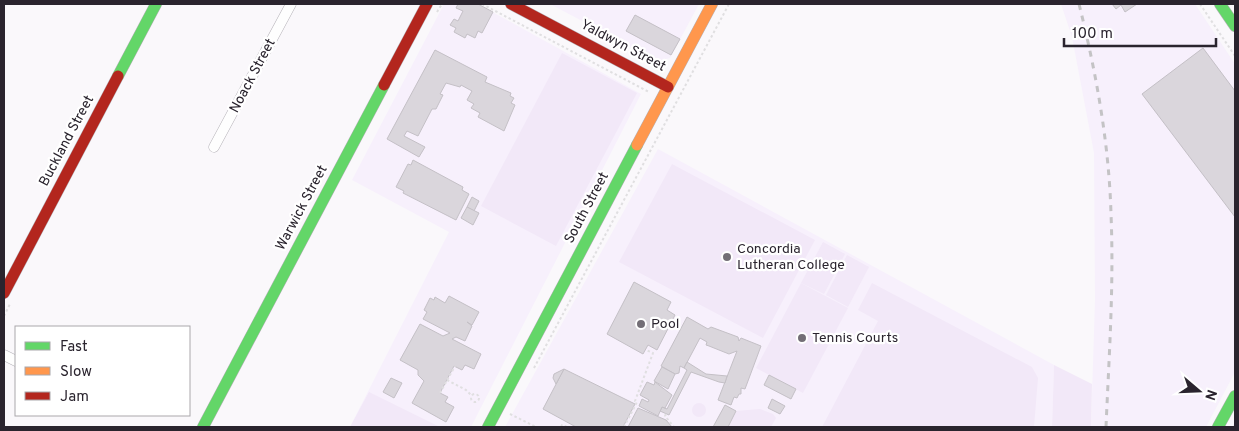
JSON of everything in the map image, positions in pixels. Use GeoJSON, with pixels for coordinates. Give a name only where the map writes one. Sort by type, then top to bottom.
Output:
{"type":"FeatureCollection","features":[{"type":"Feature","properties":{"kind":"main road","name":"Buckland Street"},"geometry":{"type":"LineString","coordinates":[[4,293],[156,4]]}},
{"type":"Feature","properties":{"kind":"main road","name":"Warwick Street"},"geometry":{"type":"LineString","coordinates":[[203,427],[427,4]]}},
{"type":"Feature","properties":{"kind":"main road","name":"Yaldwyn Street"},"geometry":{"type":"LineString","coordinates":[[511,4],[668,87]]}},
{"type":"Feature","properties":{"kind":"main road","name":"South Street"},"geometry":{"type":"LineString","coordinates":[[488,427],[712,4]]}},
{"type":"Feature","properties":{"kind":"main road"},"geometry":{"type":"LineString","coordinates":[[1220,4],[1235,26]]}},
{"type":"Feature","properties":{"kind":"main road"},"geometry":{"type":"LineString","coordinates":[[1218,427],[1235,396]]}},
{"type":"Feature","properties":{"kind":"street","name":"Noack Street"},"geometry":{"type":"LineString","coordinates":[[214,147],[291,4]]}},
{"type":"Feature","properties":{"kind":"street"},"geometry":{"type":"LineString","coordinates":[[4,355],[15,361]]}},
{"type":"Feature","properties":{"kind":"path"},"geometry":{"type":"LineString","coordinates":[[482,4],[649,92]]}},
{"type":"Feature","properties":{"kind":"path"},"geometry":{"type":"LineString","coordinates":[[533,370],[728,4]]}},
{"type":"Feature","properties":{"kind":"path"},"geometry":{"type":"LineString","coordinates":[[1200,4],[1235,56]]}},
{"type":"Feature","properties":{"kind":"path"},"geometry":{"type":"LineString","coordinates":[[624,427],[637,402],[635,401],[653,353],[646,350]]}},
{"type":"Feature","properties":{"kind":"path"},"geometry":{"type":"LineString","coordinates":[[440,393],[455,366]]}},
{"type":"Feature","properties":{"kind":"path"},"geometry":{"type":"LineString","coordinates":[[448,380],[466,390],[474,401],[480,400]]}},
{"type":"Feature","properties":{"kind":"path"},"geometry":{"type":"LineString","coordinates":[[471,396],[477,394],[484,403]]}},
{"type":"Feature","properties":{"kind":"path"},"geometry":{"type":"LineString","coordinates":[[510,414],[536,427]]}},
{"type":"Feature","properties":{"kind":"path"},"geometry":{"type":"LineString","coordinates":[[666,414],[665,416],[674,427]]}},
{"type":"Feature","properties":{"kind":"path"},"geometry":{"type":"LineString","coordinates":[[561,427],[562,425],[567,427]]}},
{"type":"Feature","properties":{"kind":"shaded area"},"geometry":{"type":"Polygon","coordinates":[[[444,4],[478,4],[641,94],[471,427],[350,427],[449,232],[352,180],[444,4]]]}},
{"type":"Feature","properties":{"kind":"shaded area"},"geometry":{"type":"Polygon","coordinates":[[[550,4],[699,4],[670,58],[658,61],[550,4]]]}},
{"type":"Feature","properties":{"kind":"shaded area"},"geometry":{"type":"Polygon","coordinates":[[[1061,4],[1195,4],[1235,64],[1235,372],[1206,427],[1091,427],[1095,300],[1094,153],[1072,37],[1061,4]]]}},
{"type":"Feature","properties":{"kind":"shaded area"},"geometry":{"type":"Polygon","coordinates":[[[562,53],[637,93],[556,246],[481,206],[562,53]]]}},
{"type":"Feature","properties":{"kind":"shaded area","name":"Concordia Lutheran College"},"geometry":{"type":"Polygon","coordinates":[[[658,149],[1054,365],[1052,427],[505,427],[658,149]]]}},
{"type":"Feature","properties":{"kind":"shaded area"},"geometry":{"type":"Polygon","coordinates":[[[672,164],[815,240],[763,338],[619,262],[672,164]]]}},
{"type":"Feature","properties":{"kind":"shaded area"},"geometry":{"type":"Polygon","coordinates":[[[823,242],[845,254],[824,294],[801,283],[823,242]]]}},
{"type":"Feature","properties":{"kind":"shaded area"},"geometry":{"type":"Polygon","coordinates":[[[847,255],[869,267],[848,307],[826,295],[847,255]]]}},
{"type":"Feature","properties":{"kind":"shaded area","name":"Tennis Courts"},"geometry":{"type":"Polygon","coordinates":[[[801,283],[848,308],[803,393],[756,368],[801,283]]]}},
{"type":"Feature","properties":{"kind":"shaded area"},"geometry":{"type":"Polygon","coordinates":[[[872,283],[1032,367],[1038,378],[1034,427],[822,427],[878,321],[858,310],[872,283]]]}},
{"type":"Feature","properties":{"kind":"shaded area"},"geometry":{"type":"Polygon","coordinates":[[[1054,365],[1092,384],[1091,427],[1052,427],[1054,365]]]}},
{"type":"Feature","properties":{"kind":"shaded area"},"geometry":{"type":"Polygon","coordinates":[[[369,392],[440,427],[350,427],[369,392]]]}},
{"type":"Feature","properties":{"kind":"shaded area"},"geometry":{"type":"Polygon","coordinates":[[[699,403],[704,405],[706,410],[704,415],[699,417],[694,415],[692,410],[694,405],[699,403]]]}},
{"type":"Feature","properties":{"kind":"shaded area"},"geometry":{"type":"Polygon","coordinates":[[[760,409],[773,414],[776,418],[771,427],[728,427],[736,411],[760,409]]]}},
{"type":"Feature","properties":{"kind":"building"},"geometry":{"type":"Polygon","coordinates":[[[458,4],[478,4],[493,12],[482,33],[478,31],[475,38],[467,34],[465,38],[454,32],[456,28],[450,25],[454,19],[458,21],[463,11],[456,8],[458,4]]]}},
{"type":"Feature","properties":{"kind":"building"},"geometry":{"type":"Polygon","coordinates":[[[1112,4],[1137,4],[1125,12],[1121,5],[1116,9],[1112,4]]]}},
{"type":"Feature","properties":{"kind":"building"},"geometry":{"type":"Polygon","coordinates":[[[635,15],[680,39],[671,55],[626,31],[635,15]]]}},
{"type":"Feature","properties":{"kind":"building"},"geometry":{"type":"Polygon","coordinates":[[[1203,48],[1235,91],[1235,217],[1142,94],[1203,48]]]}},
{"type":"Feature","properties":{"kind":"building"},"geometry":{"type":"Polygon","coordinates":[[[435,50],[487,77],[485,82],[511,93],[510,96],[514,98],[511,103],[515,105],[504,131],[478,117],[480,113],[471,108],[474,104],[467,100],[472,91],[461,85],[460,87],[446,83],[440,94],[443,95],[436,109],[432,109],[418,136],[407,131],[404,136],[425,147],[419,157],[387,139],[435,50]]]}},
{"type":"Feature","properties":{"kind":"building"},"geometry":{"type":"Polygon","coordinates":[[[413,160],[463,187],[462,190],[469,194],[456,220],[403,193],[404,191],[396,187],[408,164],[411,165],[413,160]]]}},
{"type":"Feature","properties":{"kind":"building"},"geometry":{"type":"Polygon","coordinates":[[[472,197],[479,201],[474,211],[467,207],[472,197]]]}},
{"type":"Feature","properties":{"kind":"building"},"geometry":{"type":"Polygon","coordinates":[[[467,207],[479,213],[473,225],[461,218],[467,207]]]}},
{"type":"Feature","properties":{"kind":"building","name":"Pool"},"geometry":{"type":"Polygon","coordinates":[[[634,282],[671,302],[667,310],[675,315],[657,350],[648,345],[643,354],[607,334],[634,282]]]}},
{"type":"Feature","properties":{"kind":"building"},"geometry":{"type":"Polygon","coordinates":[[[449,296],[479,312],[472,325],[467,322],[472,326],[465,341],[456,337],[452,339],[481,354],[474,369],[465,365],[462,370],[454,366],[440,393],[448,397],[445,402],[454,407],[446,422],[412,403],[424,381],[418,375],[418,370],[400,360],[420,324],[443,336],[450,333],[423,319],[427,312],[424,310],[430,298],[434,300],[435,297],[445,303],[449,296]]]}},
{"type":"Feature","properties":{"kind":"building"},"geometry":{"type":"Polygon","coordinates":[[[687,317],[708,329],[711,327],[738,337],[739,341],[741,338],[761,346],[745,389],[741,388],[741,394],[737,398],[734,397],[731,405],[718,400],[737,351],[729,354],[706,345],[707,342],[700,338],[684,368],[680,366],[679,373],[675,374],[661,366],[687,317]]]}},
{"type":"Feature","properties":{"kind":"building"},"geometry":{"type":"Polygon","coordinates":[[[687,362],[706,374],[727,376],[725,383],[691,372],[669,415],[660,411],[662,407],[667,409],[687,370],[684,368],[687,362]]]}},
{"type":"Feature","properties":{"kind":"building"},"geometry":{"type":"Polygon","coordinates":[[[662,367],[675,374],[668,389],[654,381],[662,367]]]}},
{"type":"Feature","properties":{"kind":"building"},"geometry":{"type":"Polygon","coordinates":[[[564,369],[635,404],[623,427],[576,427],[543,409],[564,369]]]}},
{"type":"Feature","properties":{"kind":"building"},"geometry":{"type":"Polygon","coordinates":[[[564,369],[556,384],[553,378],[554,374],[564,369]]]}},
{"type":"Feature","properties":{"kind":"building"},"geometry":{"type":"Polygon","coordinates":[[[769,375],[796,389],[791,399],[764,385],[769,375]]]}},
{"type":"Feature","properties":{"kind":"building"},"geometry":{"type":"Polygon","coordinates":[[[391,378],[402,383],[394,398],[383,392],[391,378]]]}},
{"type":"Feature","properties":{"kind":"building"},"geometry":{"type":"Polygon","coordinates":[[[647,382],[654,385],[655,382],[672,395],[665,408],[662,407],[658,416],[639,406],[642,399],[648,402],[649,400],[640,395],[647,382]]]}},
{"type":"Feature","properties":{"kind":"building"},"geometry":{"type":"Polygon","coordinates":[[[772,399],[785,406],[780,414],[768,408],[772,399]]]}},
{"type":"Feature","properties":{"kind":"building"},"geometry":{"type":"Polygon","coordinates":[[[725,405],[736,411],[728,427],[713,427],[725,405]]]}},
{"type":"Feature","properties":{"kind":"building"},"geometry":{"type":"Polygon","coordinates":[[[638,408],[666,420],[672,427],[628,427],[638,408]]]}},
{"type":"Feature","properties":{"kind":"railway"},"geometry":{"type":"LineString","coordinates":[[1079,4],[1101,108],[1110,187],[1112,294],[1106,427]]}},
{"type":"Feature","properties":{"kind":"traffic: fast"},"geometry":{"type":"LineString","coordinates":[[118,76],[156,4]]}},
{"type":"Feature","properties":{"kind":"traffic: fast"},"geometry":{"type":"LineString","coordinates":[[1220,4],[1235,26]]}},
{"type":"Feature","properties":{"kind":"traffic: fast"},"geometry":{"type":"LineString","coordinates":[[203,427],[384,85]]}},
{"type":"Feature","properties":{"kind":"traffic: fast"},"geometry":{"type":"LineString","coordinates":[[488,427],[637,145]]}},
{"type":"Feature","properties":{"kind":"traffic: fast"},"geometry":{"type":"LineString","coordinates":[[1218,427],[1235,396]]}},
{"type":"Feature","properties":{"kind":"traffic: slow"},"geometry":{"type":"LineString","coordinates":[[637,145],[712,4]]}},
{"type":"Feature","properties":{"kind":"traffic: jam"},"geometry":{"type":"LineString","coordinates":[[384,85],[427,4]]}},
{"type":"Feature","properties":{"kind":"traffic: jam"},"geometry":{"type":"LineString","coordinates":[[511,4],[668,87]]}},
{"type":"Feature","properties":{"kind":"traffic: jam"},"geometry":{"type":"LineString","coordinates":[[4,293],[118,76]]}},
{"type":"Feature","properties":{"kind":"place","name":"Concordia Lutheran College"},"geometry":{"type":"Point","coordinates":[727,257]}},
{"type":"Feature","properties":{"kind":"place","name":"Pool"},"geometry":{"type":"Point","coordinates":[641,324]}},
{"type":"Feature","properties":{"kind":"place","name":"Tennis Courts"},"geometry":{"type":"Point","coordinates":[802,338]}}]}
